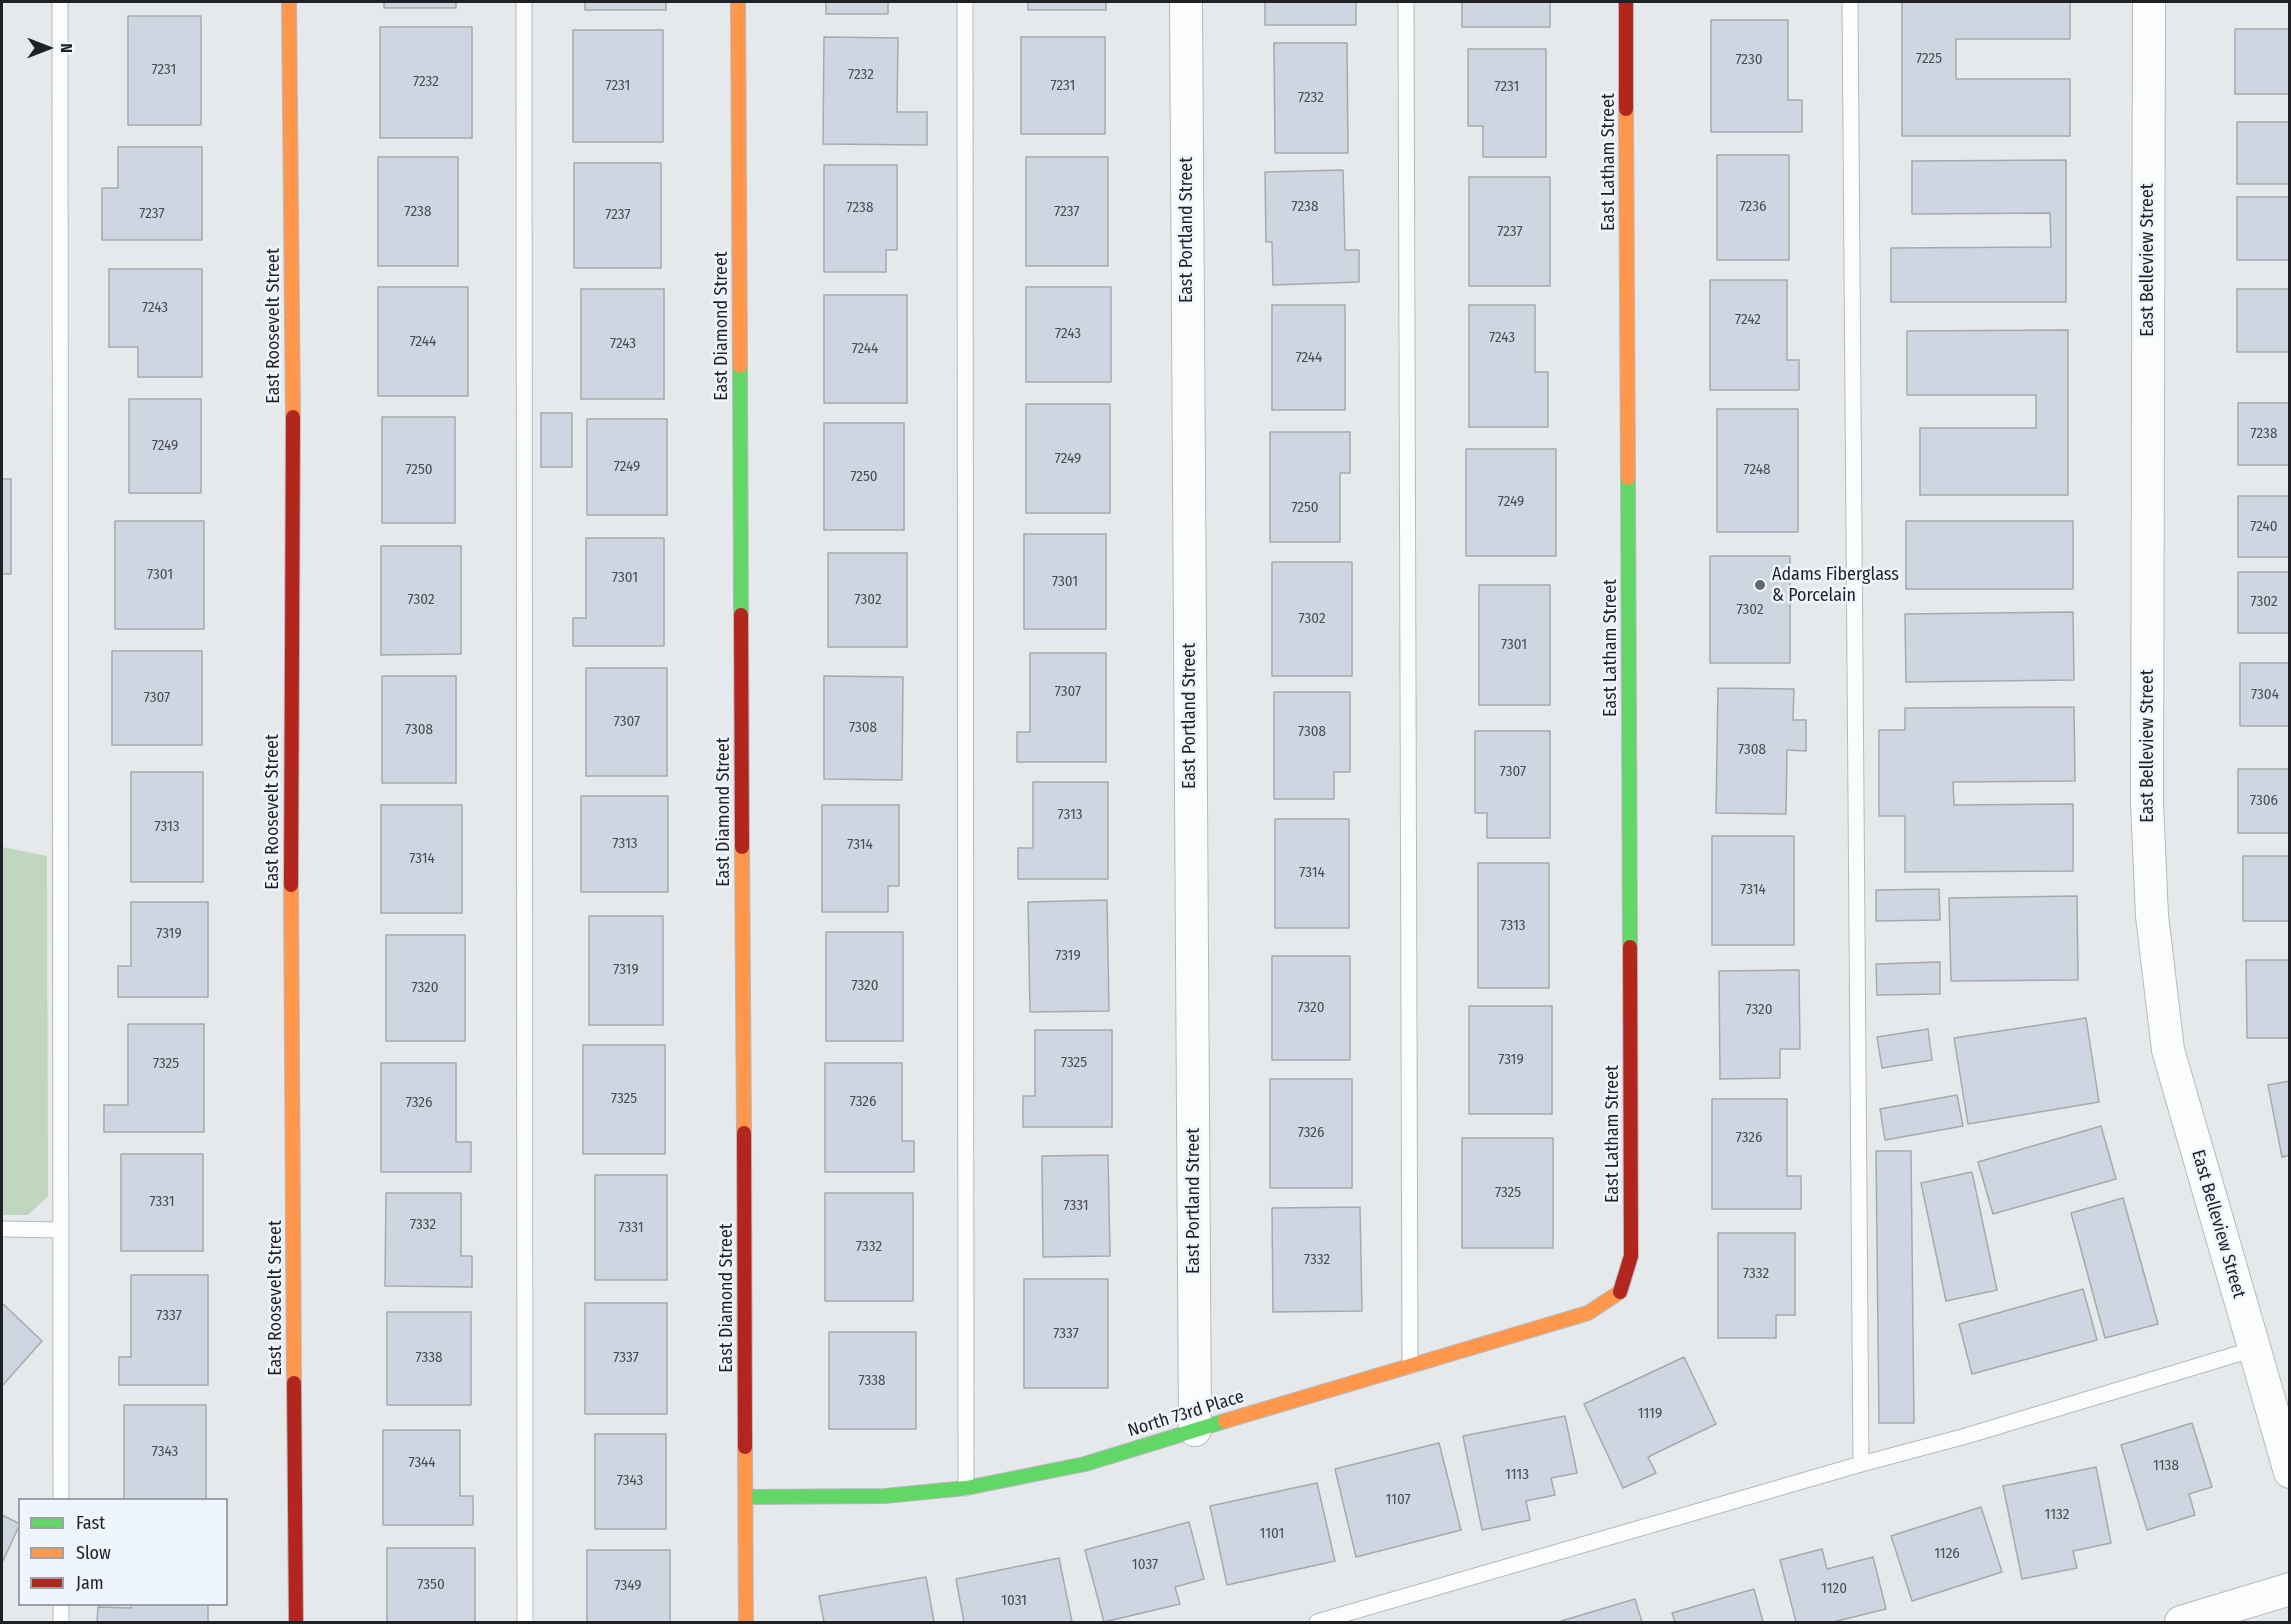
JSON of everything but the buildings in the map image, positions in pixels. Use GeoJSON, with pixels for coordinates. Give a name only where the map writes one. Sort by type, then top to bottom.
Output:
{"type":"FeatureCollection","features":[{"type":"Feature","properties":{"kind":"street","name":"East Roosevelt Street"},"geometry":{"type":"LineString","coordinates":[[289,2],[293,361],[291,871],[296,1623]]}},
{"type":"Feature","properties":{"kind":"street","name":"East Diamond Street"},"geometry":{"type":"LineString","coordinates":[[738,2],[746,1623]]}},
{"type":"Feature","properties":{"kind":"street","name":"East Portland Street"},"geometry":{"type":"LineString","coordinates":[[1186,2],[1195,1430]]}},
{"type":"Feature","properties":{"kind":"street","name":"East Latham Street"},"geometry":{"type":"LineString","coordinates":[[1620,1292],[1631,1256],[1626,2]]}},
{"type":"Feature","properties":{"kind":"street","name":"East Belleview Street"},"geometry":{"type":"LineString","coordinates":[[2149,2],[2147,803],[2152,916],[2168,1050],[2289,1472]]}},
{"type":"Feature","properties":{"kind":"street","name":"North 73rd Place"},"geometry":{"type":"LineString","coordinates":[[746,1497],[885,1496],[966,1488],[1085,1464],[1588,1313],[1620,1292]]}},
{"type":"Feature","properties":{"kind":"street"},"geometry":{"type":"LineString","coordinates":[[2181,1623],[2289,1589]]}},
{"type":"Feature","properties":{"kind":"lane"},"geometry":{"type":"LineString","coordinates":[[60,2],[61,1498]]}},
{"type":"Feature","properties":{"kind":"lane"},"geometry":{"type":"LineString","coordinates":[[524,2],[525,1623]]}},
{"type":"Feature","properties":{"kind":"lane"},"geometry":{"type":"LineString","coordinates":[[965,2],[966,1488]]}},
{"type":"Feature","properties":{"kind":"lane"},"geometry":{"type":"LineString","coordinates":[[1406,2],[1410,1366]]}},
{"type":"Feature","properties":{"kind":"lane"},"geometry":{"type":"LineString","coordinates":[[1850,2],[1861,1464]]}},
{"type":"Feature","properties":{"kind":"lane"},"geometry":{"type":"LineString","coordinates":[[2,1229],[61,1230]]}},
{"type":"Feature","properties":{"kind":"lane"},"geometry":{"type":"LineString","coordinates":[[1317,1623],[1861,1464],[1966,1436],[2254,1349]]}},
{"type":"Feature","properties":{"kind":"lane"},"geometry":{"type":"LineString","coordinates":[[61,1606],[61,1623]]}},
{"type":"Feature","properties":{"kind":"green space"},"geometry":{"type":"Polygon","coordinates":[[[2,847],[47,856],[48,1196],[28,1215],[2,1215],[2,847]]]}},
{"type":"Feature","properties":{"kind":"traffic: fast"},"geometry":{"type":"LineString","coordinates":[[740,366],[741,615]]}},
{"type":"Feature","properties":{"kind":"traffic: fast"},"geometry":{"type":"LineString","coordinates":[[1628,478],[1630,947]]}},
{"type":"Feature","properties":{"kind":"traffic: fast"},"geometry":{"type":"LineString","coordinates":[[746,1497],[885,1496],[966,1488],[1085,1464],[1225,1421]]}},
{"type":"Feature","properties":{"kind":"traffic: slow"},"geometry":{"type":"LineString","coordinates":[[289,2],[293,417]]}},
{"type":"Feature","properties":{"kind":"traffic: slow"},"geometry":{"type":"LineString","coordinates":[[738,2],[740,366]]}},
{"type":"Feature","properties":{"kind":"traffic: slow"},"geometry":{"type":"LineString","coordinates":[[1626,109],[1628,478]]}},
{"type":"Feature","properties":{"kind":"traffic: slow"},"geometry":{"type":"LineString","coordinates":[[742,847],[744,1133]]}},
{"type":"Feature","properties":{"kind":"traffic: slow"},"geometry":{"type":"LineString","coordinates":[[291,885],[294,1383]]}},
{"type":"Feature","properties":{"kind":"traffic: slow"},"geometry":{"type":"LineString","coordinates":[[1225,1421],[1588,1313],[1620,1292]]}},
{"type":"Feature","properties":{"kind":"traffic: slow"},"geometry":{"type":"LineString","coordinates":[[745,1447],[746,1622]]}},
{"type":"Feature","properties":{"kind":"traffic: jam"},"geometry":{"type":"LineString","coordinates":[[1626,2],[1626,109]]}},
{"type":"Feature","properties":{"kind":"traffic: jam"},"geometry":{"type":"LineString","coordinates":[[291,885],[293,417]]}},
{"type":"Feature","properties":{"kind":"traffic: jam"},"geometry":{"type":"LineString","coordinates":[[741,615],[742,847]]}},
{"type":"Feature","properties":{"kind":"traffic: jam"},"geometry":{"type":"LineString","coordinates":[[1620,1292],[1631,1256],[1630,947]]}},
{"type":"Feature","properties":{"kind":"traffic: jam"},"geometry":{"type":"LineString","coordinates":[[744,1133],[745,1447]]}},
{"type":"Feature","properties":{"kind":"traffic: jam"},"geometry":{"type":"LineString","coordinates":[[294,1383],[296,1622]]}},
{"type":"Feature","properties":{"kind":"place","name":"Adams Fiberglass & Porcelain"},"geometry":{"type":"Point","coordinates":[1760,585]}}]}
